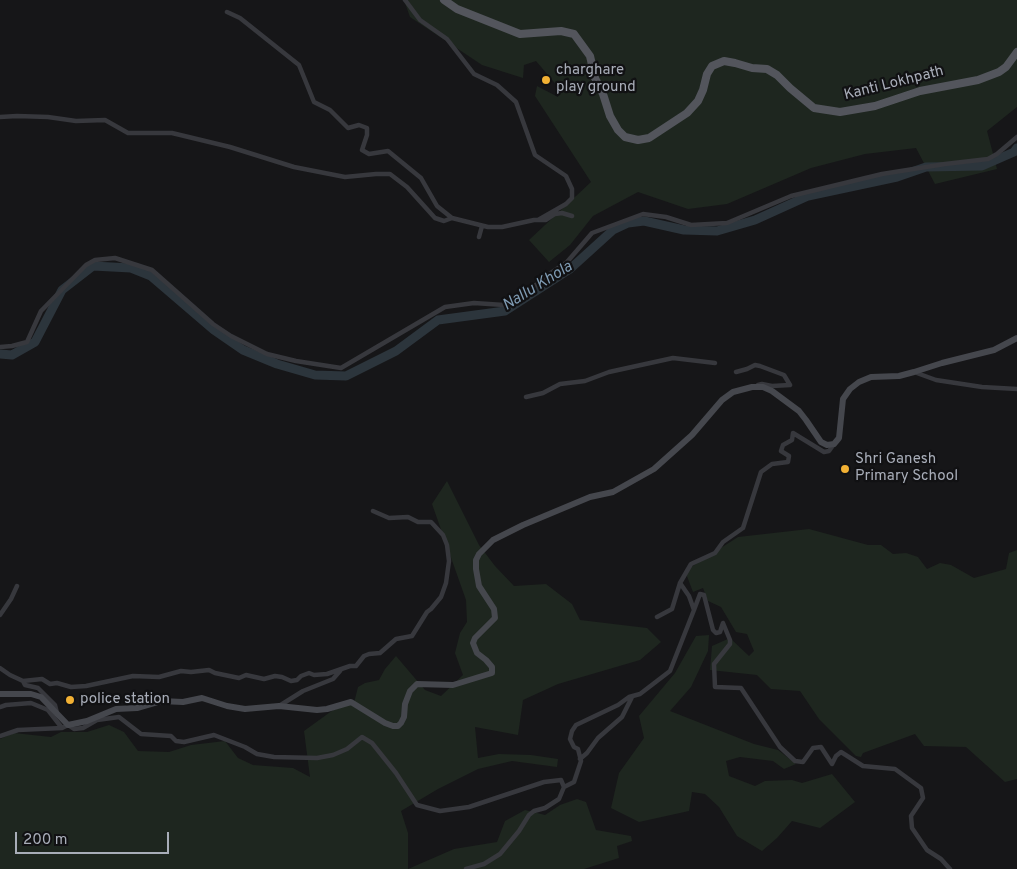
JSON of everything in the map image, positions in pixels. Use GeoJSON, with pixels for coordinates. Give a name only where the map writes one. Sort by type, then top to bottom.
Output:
{"type":"FeatureCollection","features":[{"type":"Feature","properties":{"kind":"main road","name":"Kanti Lokhpath"},"geometry":{"type":"LineString","coordinates":[[444,0],[457,9],[520,34],[561,31],[574,34],[590,56],[592,70],[610,116],[618,130],[625,137],[638,140],[649,138],[687,113],[698,101],[707,74],[712,66],[724,61],[752,68],[767,69],[778,75],[814,108],[840,112],[875,106],[920,91],[978,80],[1006,67],[1017,52]]}},
{"type":"Feature","properties":{"kind":"main road"},"geometry":{"type":"LineString","coordinates":[[0,694],[31,694],[41,697],[57,712],[65,727],[87,721],[116,709],[137,708],[161,702],[183,702],[202,698],[235,708],[279,706],[317,710],[328,709],[351,702],[385,723],[398,726],[404,717],[410,691],[417,684],[453,684],[492,673],[492,667],[477,653],[473,643],[475,638],[495,618],[494,609],[477,578],[476,560],[484,547],[493,540],[523,525],[590,498],[613,492],[654,469],[684,442],[728,395],[752,387],[763,387],[772,391],[799,411],[821,442],[827,445],[834,444],[839,438],[843,399],[850,389],[859,382],[870,377],[902,376],[934,365],[994,350],[1017,338]]}},
{"type":"Feature","properties":{"kind":"street"},"geometry":{"type":"LineString","coordinates":[[405,0],[420,20],[447,39],[474,74],[497,85],[516,102],[535,155],[566,176],[570,181],[572,198],[570,201],[538,220]]}},
{"type":"Feature","properties":{"kind":"street"},"geometry":{"type":"LineString","coordinates":[[227,12],[240,18],[299,65],[314,102],[330,110],[348,128],[359,124],[367,128],[367,135],[362,150],[368,154],[388,151],[422,178],[437,206],[452,218],[482,226],[502,227],[546,220],[555,214],[562,213],[572,216]]}},
{"type":"Feature","properties":{"kind":"street"},"geometry":{"type":"LineString","coordinates":[[0,117],[40,117],[76,121],[104,120],[128,133],[172,134],[230,147],[311,171],[345,177],[390,174],[407,188],[435,218],[444,221],[452,218]]}},
{"type":"Feature","properties":{"kind":"street"},"geometry":{"type":"LineString","coordinates":[[0,347],[27,342],[41,311],[86,265],[95,260],[115,258],[152,270],[213,324],[231,336],[268,354],[341,368],[445,307],[474,303],[504,305],[539,283],[567,262],[592,233],[643,214],[666,217],[691,225],[727,224],[791,196],[882,174],[988,159],[1017,137]]}},
{"type":"Feature","properties":{"kind":"street"},"geometry":{"type":"LineString","coordinates":[[479,238],[482,226]]}},
{"type":"Feature","properties":{"kind":"street"},"geometry":{"type":"LineString","coordinates":[[526,397],[543,393],[560,384],[585,381],[609,372],[673,358],[715,363]]}},
{"type":"Feature","properties":{"kind":"street"},"geometry":{"type":"LineString","coordinates":[[736,372],[747,370],[755,365],[760,366],[784,375],[790,385],[772,386],[762,384],[752,387]]}},
{"type":"Feature","properties":{"kind":"street"},"geometry":{"type":"LineString","coordinates":[[914,372],[944,381],[982,387],[1017,389]]}},
{"type":"Feature","properties":{"kind":"street"},"geometry":{"type":"LineString","coordinates":[[657,617],[672,609],[680,583],[691,564],[715,553],[723,542],[743,528],[760,472],[772,464],[788,462],[789,456],[781,451],[783,445],[792,440],[793,433],[824,452],[829,451],[834,444]]}},
{"type":"Feature","properties":{"kind":"street"},"geometry":{"type":"LineString","coordinates":[[23,681],[42,679],[50,684],[57,683],[71,687],[86,686],[133,676],[158,677],[181,672],[209,670],[215,674],[239,678],[246,675],[264,679],[275,676],[282,677],[291,682],[309,673],[320,675],[356,666],[364,656],[380,653],[396,639],[412,636],[426,612],[432,609],[438,602],[444,591],[449,560],[447,545],[443,535],[431,522],[418,522],[408,517],[389,518],[374,511]]}},
{"type":"Feature","properties":{"kind":"street"},"geometry":{"type":"LineString","coordinates":[[680,583],[689,596],[694,610]]}},
{"type":"Feature","properties":{"kind":"street"},"geometry":{"type":"LineString","coordinates":[[0,615],[17,586]]}},
{"type":"Feature","properties":{"kind":"street"},"geometry":{"type":"LineString","coordinates":[[466,869],[484,864],[500,854],[519,831],[529,815],[534,811],[545,808],[558,799],[564,787],[574,782],[581,761],[578,749],[574,747],[570,739],[576,725],[645,691],[670,671],[700,594],[704,595],[712,630],[716,634],[720,632],[722,622],[730,640],[730,644],[714,664],[715,687],[741,688],[780,747],[795,761],[803,762],[813,748],[821,747],[832,764],[836,756],[841,752],[863,766],[895,769],[921,788],[923,798],[912,816],[912,828],[927,850],[942,859],[950,869]]}},
{"type":"Feature","properties":{"kind":"street"},"geometry":{"type":"LineString","coordinates":[[0,668],[23,681],[25,685],[38,688],[55,705],[57,712]]}},
{"type":"Feature","properties":{"kind":"street"},"geometry":{"type":"LineString","coordinates":[[279,706],[303,690],[333,678],[340,670]]}},
{"type":"Feature","properties":{"kind":"street"},"geometry":{"type":"LineString","coordinates":[[580,758],[587,753],[598,738],[622,717],[632,697]]}},
{"type":"Feature","properties":{"kind":"street"},"geometry":{"type":"LineString","coordinates":[[0,708],[6,705],[31,703],[48,710],[65,727]]}},
{"type":"Feature","properties":{"kind":"street"},"geometry":{"type":"LineString","coordinates":[[0,736],[18,730],[65,727],[83,728],[97,720],[119,717],[141,734],[171,736],[176,741],[184,742],[214,736],[245,747],[257,754],[274,757],[317,758],[333,755],[347,749],[362,736],[372,743],[396,773],[417,805],[440,811],[469,807],[552,780],[561,780],[564,787]]}},
{"type":"Feature","properties":{"kind":"shaded area"},"geometry":{"type":"Polygon","coordinates":[[[404,0],[1017,0],[1017,107],[987,131],[997,169],[935,184],[916,148],[865,154],[811,168],[727,204],[688,209],[638,192],[593,216],[570,245],[549,262],[529,240],[591,182],[535,96],[537,86],[558,97],[559,88],[536,61],[524,65],[523,78],[482,65],[410,17],[404,0]]]}},
{"type":"Feature","properties":{"kind":"shaded area"},"geometry":{"type":"Polygon","coordinates":[[[447,481],[479,545],[514,586],[546,584],[572,604],[580,620],[647,628],[661,642],[640,660],[558,684],[523,700],[518,735],[475,727],[478,758],[499,754],[531,755],[558,759],[557,767],[512,761],[478,769],[438,789],[401,811],[408,833],[408,869],[0,869],[0,739],[14,733],[51,737],[61,732],[87,732],[109,725],[124,732],[138,751],[169,752],[191,745],[225,741],[238,758],[253,765],[293,768],[310,777],[304,731],[333,710],[354,703],[358,687],[365,683],[379,680],[396,656],[425,690],[441,696],[463,675],[455,653],[460,633],[467,622],[466,600],[432,504],[447,481]]]}},
{"type":"Feature","properties":{"kind":"shaded area"},"geometry":{"type":"Polygon","coordinates":[[[809,529],[868,545],[881,545],[893,554],[906,553],[918,557],[927,569],[940,563],[951,565],[974,578],[1006,569],[1009,553],[1017,550],[1017,779],[1005,782],[966,747],[924,746],[915,734],[863,753],[861,757],[856,756],[819,719],[800,691],[771,689],[757,675],[710,670],[712,646],[730,638],[749,656],[754,651],[747,634],[736,632],[721,607],[708,601],[703,588],[693,592],[685,571],[738,537],[809,529]]]}},
{"type":"Feature","properties":{"kind":"shaded area"},"geometry":{"type":"Polygon","coordinates":[[[709,635],[708,651],[691,687],[670,711],[754,744],[778,750],[796,764],[784,769],[773,761],[740,757],[726,761],[729,776],[755,786],[765,781],[792,780],[802,783],[832,774],[855,802],[820,828],[792,821],[762,851],[737,836],[719,807],[705,794],[692,792],[689,811],[639,822],[611,808],[619,773],[644,738],[639,716],[675,673],[696,636],[709,635]]]}},
{"type":"Feature","properties":{"kind":"shaded area"},"geometry":{"type":"Polygon","coordinates":[[[577,799],[586,802],[596,830],[631,836],[632,841],[617,846],[619,858],[584,869],[408,869],[454,849],[497,842],[505,821],[525,810],[545,815],[560,805],[577,799]]]}},
{"type":"Feature","properties":{"kind":"waterway","name":"Nallu Khola"},"geometry":{"type":"LineString","coordinates":[[0,354],[12,355],[35,342],[62,290],[93,266],[131,268],[151,276],[214,330],[243,350],[277,364],[315,375],[346,376],[396,351],[438,320],[505,311],[570,269],[613,230],[628,223],[644,221],[684,230],[717,231],[755,220],[808,196],[897,177],[926,167],[982,166],[1014,152],[1017,148]]}},
{"type":"Feature","properties":{"kind":"place","name":"charghare play ground"},"geometry":{"type":"Point","coordinates":[546,80]}},
{"type":"Feature","properties":{"kind":"place","name":"Shri Ganesh Primary School"},"geometry":{"type":"Point","coordinates":[845,469]}},
{"type":"Feature","properties":{"kind":"place","name":"police station"},"geometry":{"type":"Point","coordinates":[70,700]}}]}
